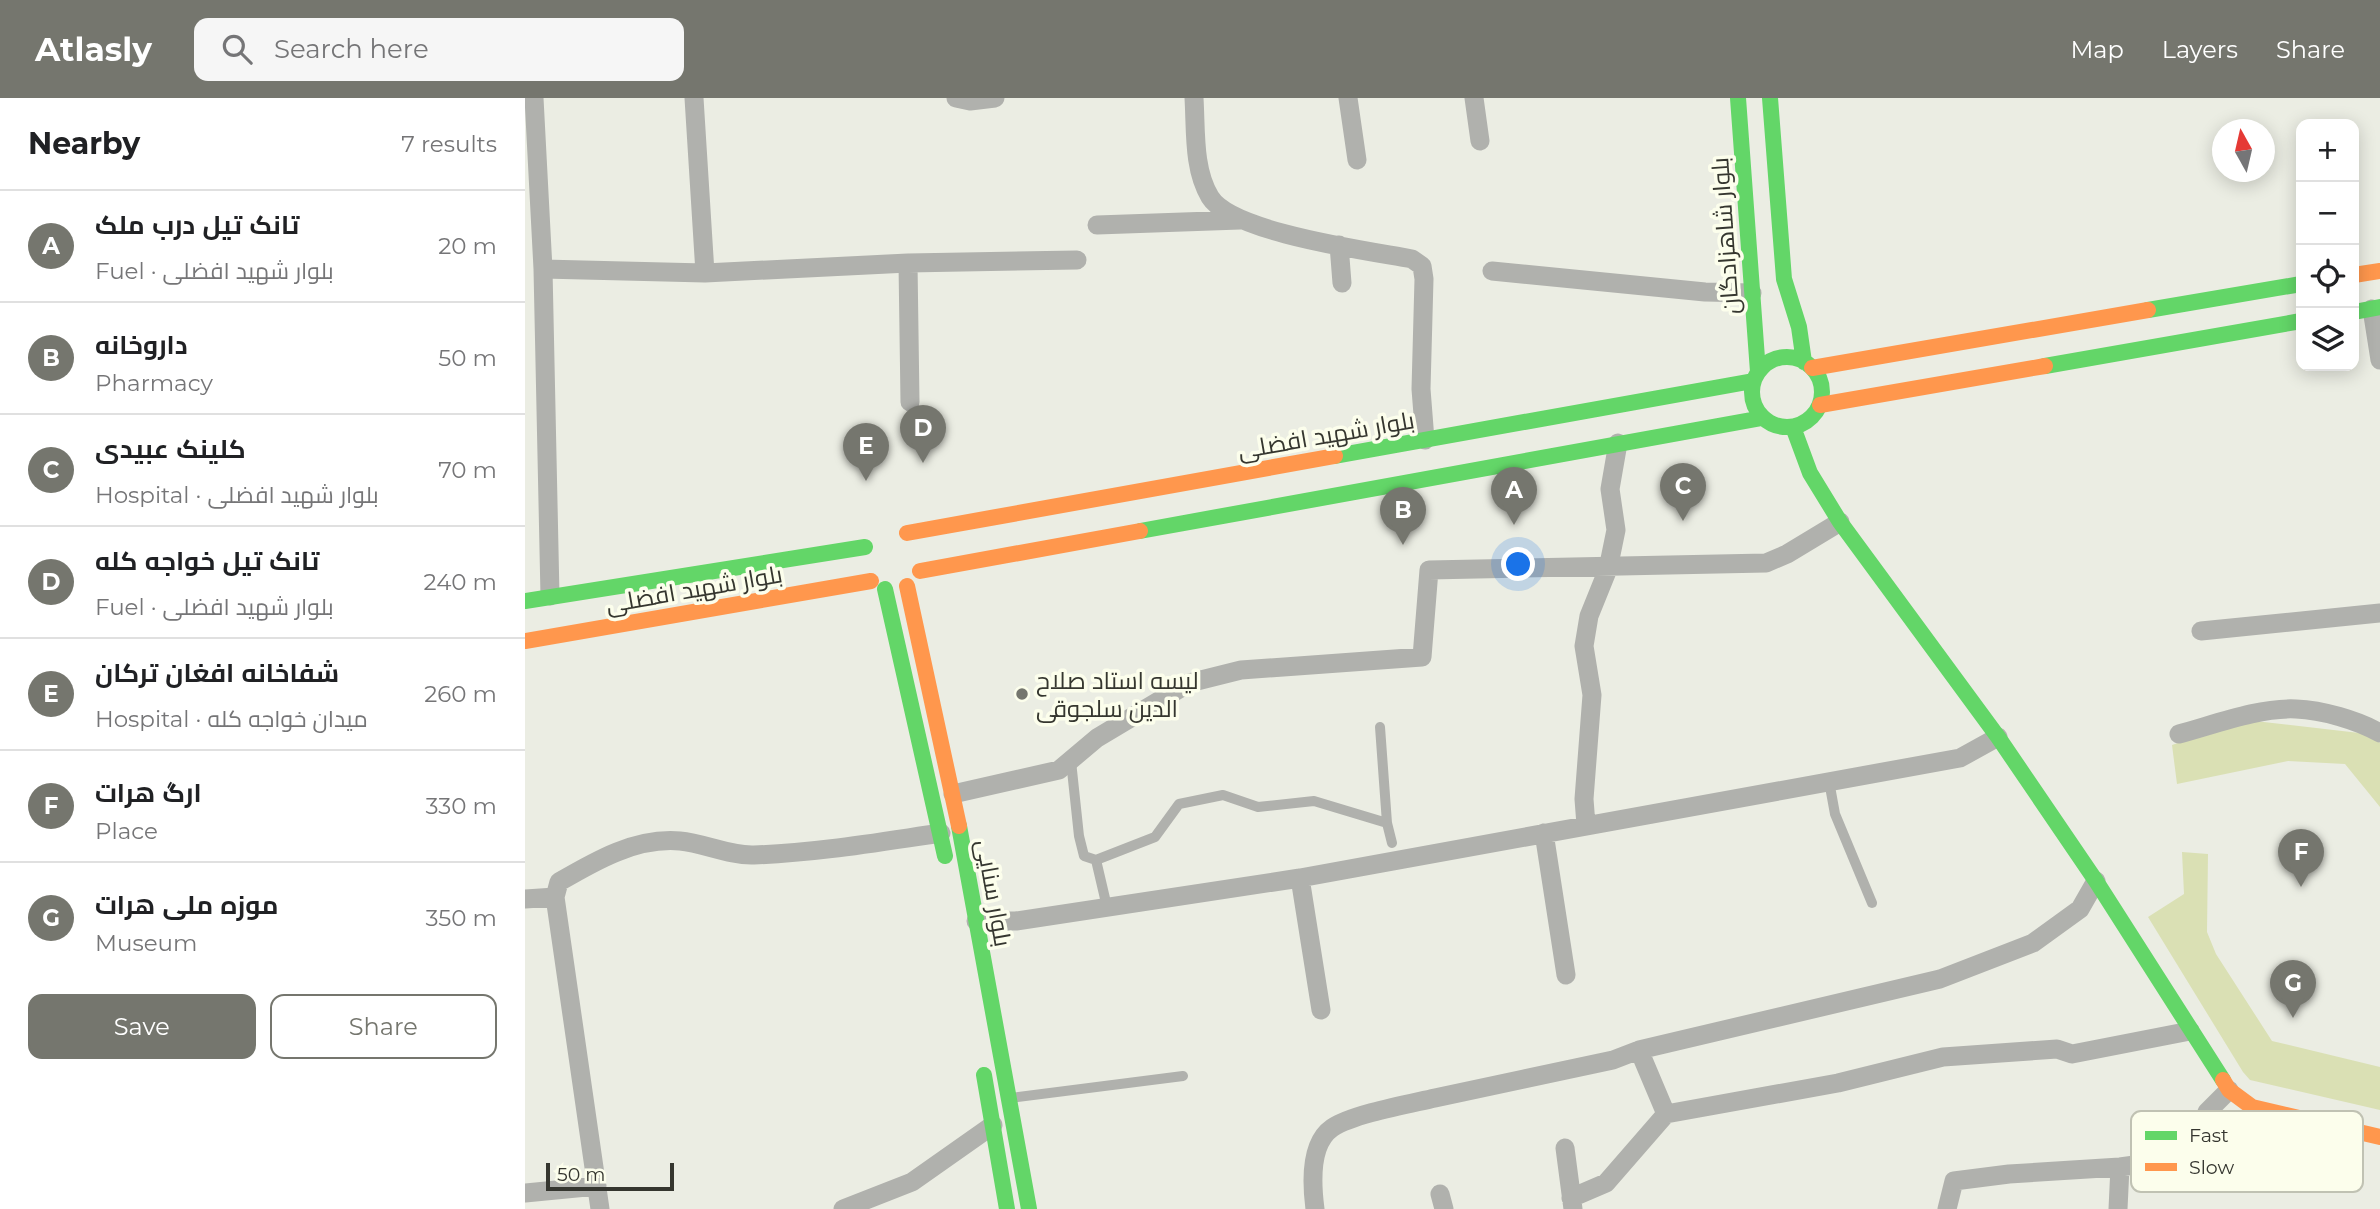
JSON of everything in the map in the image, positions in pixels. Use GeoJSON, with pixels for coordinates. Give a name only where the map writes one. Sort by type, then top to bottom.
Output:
{"type":"FeatureCollection","features":[{"type":"Feature","properties":{"kind":"main road","name":"بلوار شاهزادگان"},"geometry":{"type":"LineString","coordinates":[[1738,98],[1756,376]]}},
{"type":"Feature","properties":{"kind":"main road"},"geometry":{"type":"LineString","coordinates":[[1770,98],[1784,279],[1808,365],[1822,385],[1820,405],[1814,415],[1793,427],[1771,424],[1762,418],[1752,400],[1756,376],[1766,364],[1784,357],[1808,365],[2296,285]]}},
{"type":"Feature","properties":{"kind":"main road"},"geometry":{"type":"LineString","coordinates":[[2359,274],[2380,271]]}},
{"type":"Feature","properties":{"kind":"main road"},"geometry":{"type":"LineString","coordinates":[[1820,405],[2296,322]]}},
{"type":"Feature","properties":{"kind":"main road","name":"بلوار شهید افضلی"},"geometry":{"type":"LineString","coordinates":[[907,533],[1425,440],[1756,376]]}},
{"type":"Feature","properties":{"kind":"main road"},"geometry":{"type":"LineString","coordinates":[[920,571],[1762,418]]}},
{"type":"Feature","properties":{"kind":"main road"},"geometry":{"type":"LineString","coordinates":[[1793,427],[1810,473],[1840,522],[1998,737],[2096,881],[2228,1090],[2252,1107],[2269,1111]]}},
{"type":"Feature","properties":{"kind":"main road"},"geometry":{"type":"LineString","coordinates":[[907,533],[921,550],[920,571],[907,586],[878,585],[863,565],[877,537],[907,533]]}},
{"type":"Feature","properties":{"kind":"main road","name":"بلوار شهید افضلی"},"geometry":{"type":"LineString","coordinates":[[525,601],[877,537]]}},
{"type":"Feature","properties":{"kind":"main road","name":"بلوار شهید افضلی"},"geometry":{"type":"LineString","coordinates":[[525,641],[878,585]]}},
{"type":"Feature","properties":{"kind":"main road","name":"بلوار سنایی"},"geometry":{"type":"LineString","coordinates":[[878,585],[941,833],[948,873]]}},
{"type":"Feature","properties":{"kind":"main road","name":"بلوار سنایی"},"geometry":{"type":"LineString","coordinates":[[907,586],[953,794],[1028,1209]]}},
{"type":"Feature","properties":{"kind":"main road"},"geometry":{"type":"LineString","coordinates":[[981,1059],[1007,1209]]}},
{"type":"Feature","properties":{"kind":"street"},"geometry":{"type":"LineString","coordinates":[[534,98],[543,269],[550,596]]}},
{"type":"Feature","properties":{"kind":"street"},"geometry":{"type":"LineString","coordinates":[[694,98],[705,273]]}},
{"type":"Feature","properties":{"kind":"street"},"geometry":{"type":"LineString","coordinates":[[956,98],[970,101],[995,98]]}},
{"type":"Feature","properties":{"kind":"street"},"geometry":{"type":"LineString","coordinates":[[1194,98],[1197,151],[1205,187],[1220,209],[1241,220],[1339,245],[1412,259],[1422,266],[1424,279],[1421,388],[1425,440]]}},
{"type":"Feature","properties":{"kind":"street"},"geometry":{"type":"LineString","coordinates":[[1348,98],[1357,160]]}},
{"type":"Feature","properties":{"kind":"street"},"geometry":{"type":"LineString","coordinates":[[1474,98],[1479,141]]}},
{"type":"Feature","properties":{"kind":"street"},"geometry":{"type":"LineString","coordinates":[[1097,225],[1241,220]]}},
{"type":"Feature","properties":{"kind":"street"},"geometry":{"type":"LineString","coordinates":[[1339,245],[1342,283]]}},
{"type":"Feature","properties":{"kind":"street"},"geometry":{"type":"LineString","coordinates":[[543,269],[705,273],[908,263],[1077,260]]}},
{"type":"Feature","properties":{"kind":"street"},"geometry":{"type":"LineString","coordinates":[[908,263],[910,402]]}},
{"type":"Feature","properties":{"kind":"street"},"geometry":{"type":"LineString","coordinates":[[1492,271],[1705,292],[1752,293]]}},
{"type":"Feature","properties":{"kind":"street"},"geometry":{"type":"LineString","coordinates":[[2369,309],[2380,360]]}},
{"type":"Feature","properties":{"kind":"street"},"geometry":{"type":"LineString","coordinates":[[1586,825],[1584,799],[1592,695],[1584,646],[1589,615],[1608,569],[1616,530],[1610,489],[1618,443]]}},
{"type":"Feature","properties":{"kind":"street"},"geometry":{"type":"LineString","coordinates":[[953,794],[992,788],[1059,770],[1097,738],[1189,682],[1241,670],[1422,657],[1429,570],[1608,569],[1766,563],[1787,554],[1840,522]]}},
{"type":"Feature","properties":{"kind":"street"},"geometry":{"type":"LineString","coordinates":[[2201,631],[2380,613]]}},
{"type":"Feature","properties":{"kind":"street"},"geometry":{"type":"LineString","coordinates":[[2179,734],[2240,717],[2296,709],[2364,724],[2380,733]]}},
{"type":"Feature","properties":{"kind":"street"},"geometry":{"type":"LineString","coordinates":[[976,921],[1016,921],[1300,878],[1960,758],[1998,737]]}},
{"type":"Feature","properties":{"kind":"street"},"geometry":{"type":"LineString","coordinates":[[600,1209],[555,897],[559,881],[603,857],[637,845],[678,840],[750,855],[837,848],[941,833]]}},
{"type":"Feature","properties":{"kind":"street"},"geometry":{"type":"LineString","coordinates":[[1543,833],[1566,975]]}},
{"type":"Feature","properties":{"kind":"street"},"geometry":{"type":"LineString","coordinates":[[1300,878],[1321,1010]]}},
{"type":"Feature","properties":{"kind":"street"},"geometry":{"type":"LineString","coordinates":[[1315,1209],[1312,1189],[1314,1163],[1324,1138],[1332,1128],[1384,1109],[1613,1060],[1639,1050],[1940,979],[2033,943],[2080,909],[2096,881]]}},
{"type":"Feature","properties":{"kind":"street"},"geometry":{"type":"LineString","coordinates":[[525,900],[555,897]]}},
{"type":"Feature","properties":{"kind":"street"},"geometry":{"type":"LineString","coordinates":[[1565,1148],[1572,1203],[1606,1183],[1666,1114],[1838,1083],[1943,1057],[2057,1049],[2072,1054],[2190,1031]]}},
{"type":"Feature","properties":{"kind":"street"},"geometry":{"type":"LineString","coordinates":[[1639,1050],[1666,1114]]}},
{"type":"Feature","properties":{"kind":"street"},"geometry":{"type":"LineString","coordinates":[[2208,1111],[2228,1090]]}},
{"type":"Feature","properties":{"kind":"street"},"geometry":{"type":"LineString","coordinates":[[843,1209],[912,1182],[993,1125]]}},
{"type":"Feature","properties":{"kind":"street"},"geometry":{"type":"LineString","coordinates":[[1947,1209],[1954,1181],[2009,1174],[2131,1166]]}},
{"type":"Feature","properties":{"kind":"street"},"geometry":{"type":"LineString","coordinates":[[2118,1209],[2120,1167]]}},
{"type":"Feature","properties":{"kind":"street"},"geometry":{"type":"LineString","coordinates":[[528,1198],[597,1186]]}},
{"type":"Feature","properties":{"kind":"lane"},"geometry":{"type":"LineString","coordinates":[[1380,727],[1387,823],[1392,843]]}},
{"type":"Feature","properties":{"kind":"lane"},"geometry":{"type":"LineString","coordinates":[[1071,760],[1079,836],[1084,856],[1096,860],[1155,837],[1179,804],[1223,795],[1258,807],[1314,801],[1387,823]]}},
{"type":"Feature","properties":{"kind":"lane"},"geometry":{"type":"LineString","coordinates":[[1829,780],[1835,814],[1872,903]]}},
{"type":"Feature","properties":{"kind":"lane"},"geometry":{"type":"LineString","coordinates":[[1096,860],[1107,907]]}},
{"type":"Feature","properties":{"kind":"lane"},"geometry":{"type":"LineString","coordinates":[[1007,1098],[1183,1076]]}},
{"type":"Feature","properties":{"kind":"green space"},"geometry":{"type":"Polygon","coordinates":[[[2246,720],[2368,734],[2380,743],[2380,807],[2345,764],[2288,761],[2177,784],[2172,745],[2246,720]]]}},
{"type":"Feature","properties":{"kind":"green space"},"geometry":{"type":"Polygon","coordinates":[[[2182,852],[2208,854],[2207,932],[2216,954],[2272,1041],[2380,1067],[2380,1110],[2250,1080],[2243,1072],[2148,917],[2184,894],[2182,852]]]}},
{"type":"Feature","properties":{"kind":"traffic: fast"},"geometry":{"type":"LineString","coordinates":[[1738,98],[1758,372]]}},
{"type":"Feature","properties":{"kind":"traffic: fast"},"geometry":{"type":"LineString","coordinates":[[1770,98],[1784,279],[1799,327],[1804,362]]}},
{"type":"Feature","properties":{"kind":"traffic: fast"},"geometry":{"type":"LineString","coordinates":[[2148,310],[2296,285]]}},
{"type":"Feature","properties":{"kind":"traffic: fast"},"geometry":{"type":"LineString","coordinates":[[2359,311],[2380,307]]}},
{"type":"Feature","properties":{"kind":"traffic: fast"},"geometry":{"type":"LineString","coordinates":[[2045,366],[2296,322]]}},
{"type":"Feature","properties":{"kind":"traffic: fast"},"geometry":{"type":"LineString","coordinates":[[1787,357],[1812,367],[1822,392],[1812,417],[1787,427],[1762,417],[1752,392],[1762,367],[1787,357]]}},
{"type":"Feature","properties":{"kind":"traffic: fast"},"geometry":{"type":"LineString","coordinates":[[1335,456],[1753,381]]}},
{"type":"Feature","properties":{"kind":"traffic: fast"},"geometry":{"type":"LineString","coordinates":[[1140,531],[1762,418]]}},
{"type":"Feature","properties":{"kind":"traffic: fast"},"geometry":{"type":"LineString","coordinates":[[1793,427],[1810,473],[1840,522],[1998,737],[2096,881],[2223,1080]]}},
{"type":"Feature","properties":{"kind":"traffic: fast"},"geometry":{"type":"LineString","coordinates":[[525,601],[865,547]]}},
{"type":"Feature","properties":{"kind":"traffic: fast"},"geometry":{"type":"LineString","coordinates":[[885,589],[945,856]]}},
{"type":"Feature","properties":{"kind":"traffic: fast"},"geometry":{"type":"LineString","coordinates":[[959,826],[1029,1209]]}},
{"type":"Feature","properties":{"kind":"traffic: fast"},"geometry":{"type":"LineString","coordinates":[[984,1075],[1007,1209]]}},
{"type":"Feature","properties":{"kind":"traffic: slow"},"geometry":{"type":"LineString","coordinates":[[2359,274],[2380,271]]}},
{"type":"Feature","properties":{"kind":"traffic: slow"},"geometry":{"type":"LineString","coordinates":[[1812,368],[2148,310]]}},
{"type":"Feature","properties":{"kind":"traffic: slow"},"geometry":{"type":"LineString","coordinates":[[1820,405],[2045,366]]}},
{"type":"Feature","properties":{"kind":"traffic: slow"},"geometry":{"type":"LineString","coordinates":[[907,533],[1335,456]]}},
{"type":"Feature","properties":{"kind":"traffic: slow"},"geometry":{"type":"LineString","coordinates":[[920,571],[1140,531]]}},
{"type":"Feature","properties":{"kind":"traffic: slow"},"geometry":{"type":"LineString","coordinates":[[525,641],[871,581]]}},
{"type":"Feature","properties":{"kind":"traffic: slow"},"geometry":{"type":"LineString","coordinates":[[907,586],[959,826]]}},
{"type":"Feature","properties":{"kind":"traffic: slow"},"geometry":{"type":"LineString","coordinates":[[2223,1080],[2229,1090],[2252,1107],[2269,1111]]}},
{"type":"Feature","properties":{"kind":"traffic: slow"},"geometry":{"type":"LineString","coordinates":[[2363,1133],[2380,1137]]}},
{"type":"Feature","properties":{"kind":"place","name":"تانک تیل خواجه کله"},"geometry":{"type":"Point","coordinates":[923,463]}},
{"type":"Feature","properties":{"kind":"place","name":"شفاخانه افغان ترکان"},"geometry":{"type":"Point","coordinates":[866,481]}},
{"type":"Feature","properties":{"kind":"place","name":"کلینک عبیدی"},"geometry":{"type":"Point","coordinates":[1683,521]}},
{"type":"Feature","properties":{"kind":"place","name":"تانک تیل درب ملک"},"geometry":{"type":"Point","coordinates":[1514,525]}},
{"type":"Feature","properties":{"kind":"place","name":"داروخانه"},"geometry":{"type":"Point","coordinates":[1403,545]}},
{"type":"Feature","properties":{"kind":"place","name":"لیسه استاد صلاح الدین سلجوقی"},"geometry":{"type":"Point","coordinates":[1022,694]}},
{"type":"Feature","properties":{"kind":"place","name":"ارگ هرات"},"geometry":{"type":"Point","coordinates":[2301,887]}},
{"type":"Feature","properties":{"kind":"place","name":"موزه ملی هرات"},"geometry":{"type":"Point","coordinates":[2293,1018]}}]}
